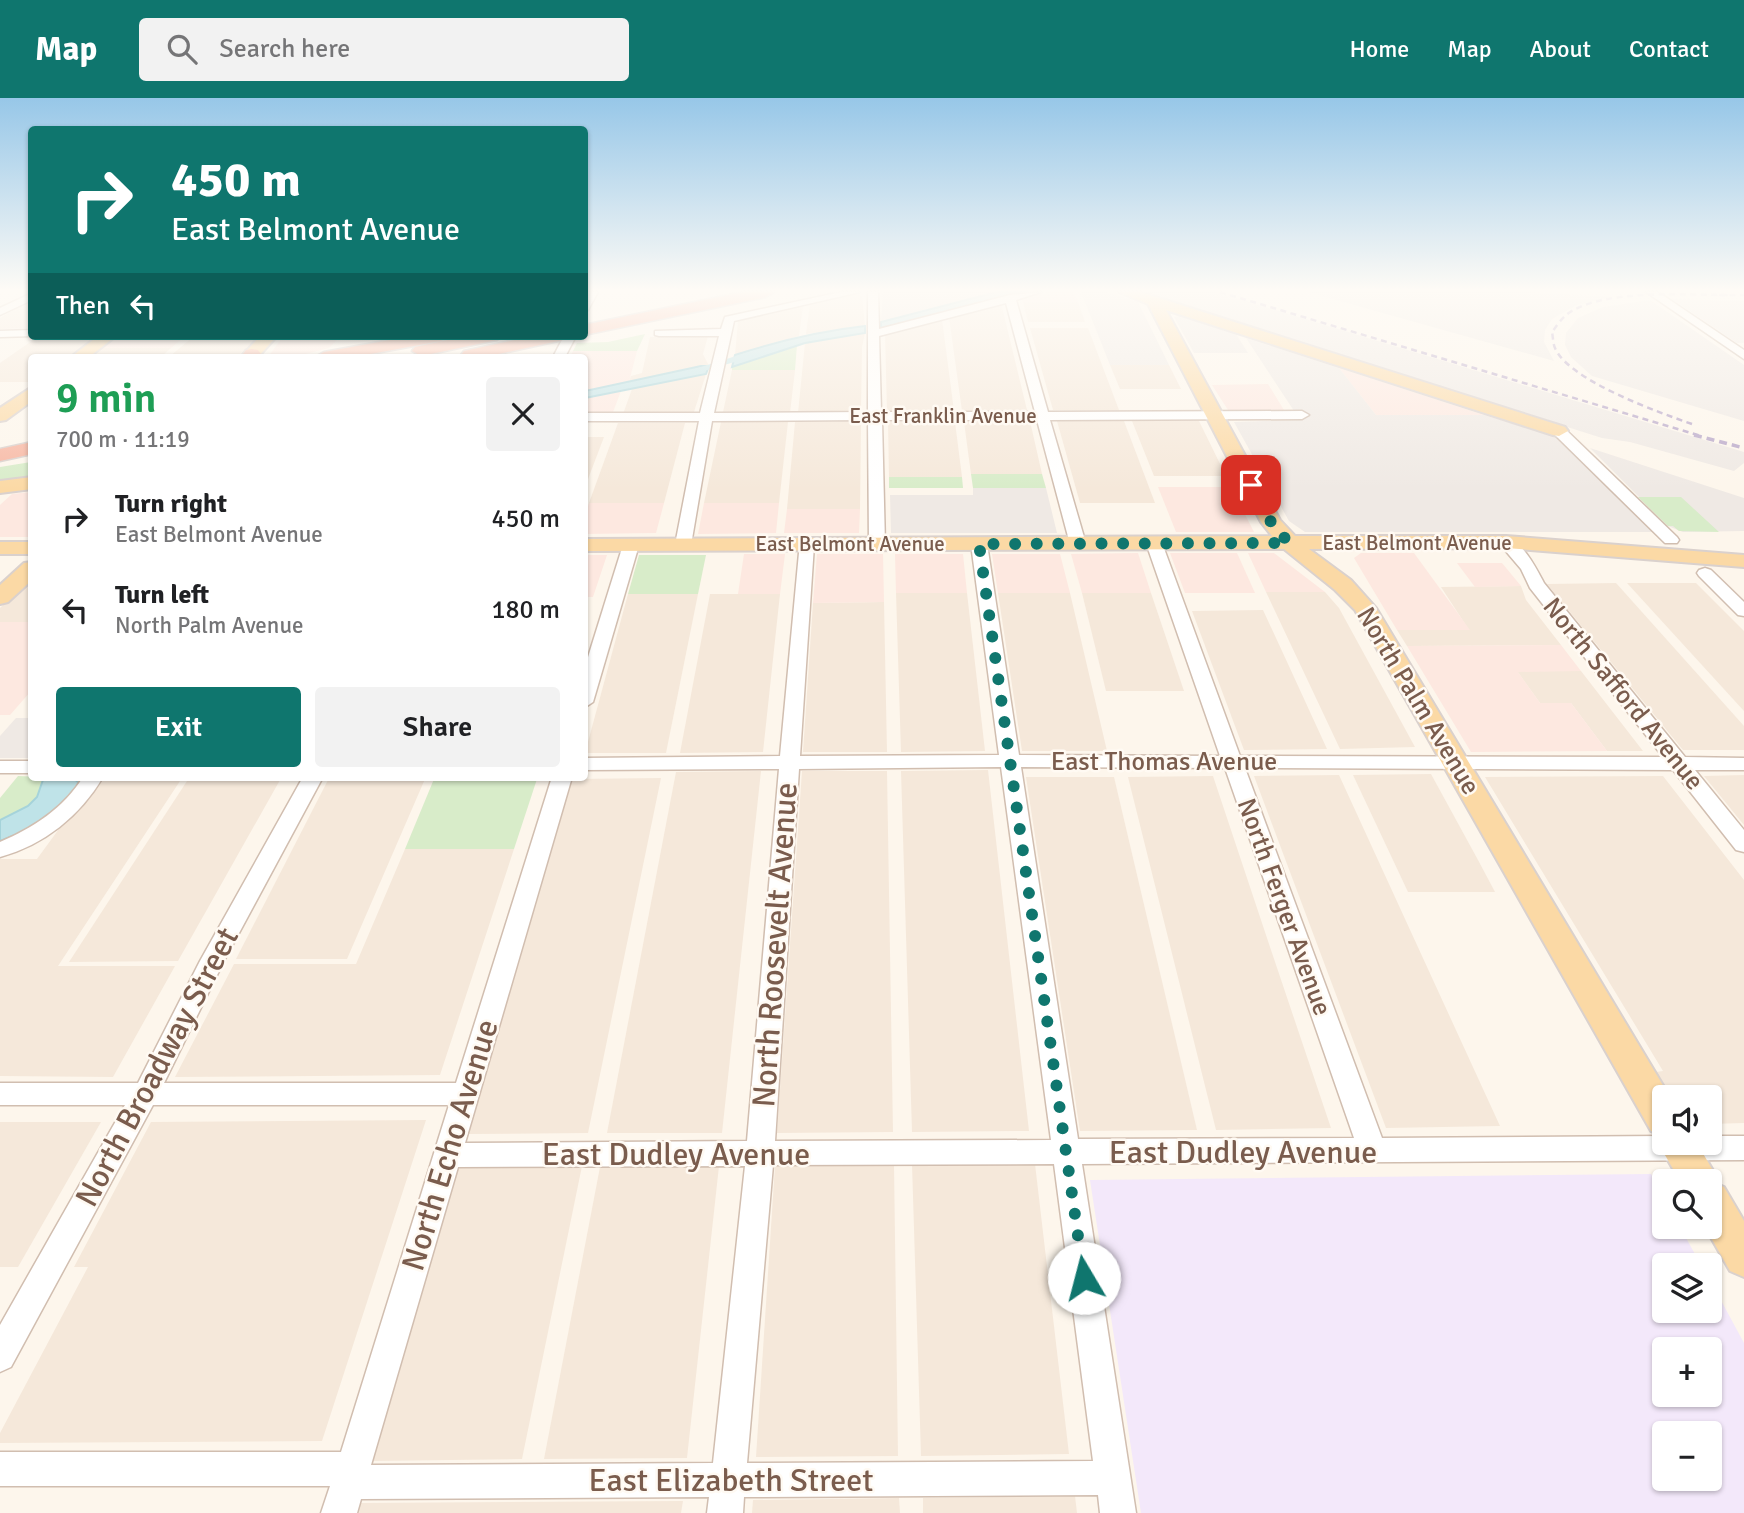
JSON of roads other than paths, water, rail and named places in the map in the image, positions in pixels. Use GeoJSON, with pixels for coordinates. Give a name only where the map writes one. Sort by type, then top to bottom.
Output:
{"type":"FeatureCollection","features":[{"type":"Feature","properties":{"kind":"highway"},"geometry":{"type":"LineString","coordinates":[[0,455],[28,449]]}},
{"type":"Feature","properties":{"kind":"highway"},"geometry":{"type":"LineString","coordinates":[[0,463],[28,459]]}},
{"type":"Feature","properties":{"kind":"main road","name":"North Palm Avenue"},"geometry":{"type":"LineString","coordinates":[[1184,358],[1267,514],[1289,543],[1348,588],[1365,608],[1652,1100]]}},
{"type":"Feature","properties":{"kind":"main road"},"geometry":{"type":"LineString","coordinates":[[1333,358],[1559,430]]}},
{"type":"Feature","properties":{"kind":"main road"},"geometry":{"type":"LineString","coordinates":[[9,428],[28,398]]}},
{"type":"Feature","properties":{"kind":"main road"},"geometry":{"type":"LineString","coordinates":[[9,428],[28,416]]}},
{"type":"Feature","properties":{"kind":"main road"},"geometry":{"type":"LineString","coordinates":[[0,489],[28,484]]}},
{"type":"Feature","properties":{"kind":"main road"},"geometry":{"type":"LineString","coordinates":[[0,489],[28,488]]}},
{"type":"Feature","properties":{"kind":"main road","name":"East Belmont Avenue"},"geometry":{"type":"LineString","coordinates":[[588,545],[1506,542],[1573,544],[1684,558],[1744,561]]}},
{"type":"Feature","properties":{"kind":"main road"},"geometry":{"type":"LineString","coordinates":[[1365,543],[1352,548],[1346,557],[1361,589],[1365,608]]}},
{"type":"Feature","properties":{"kind":"main road"},"geometry":{"type":"LineString","coordinates":[[0,548],[28,548]]}},
{"type":"Feature","properties":{"kind":"main road"},"geometry":{"type":"LineString","coordinates":[[0,597],[28,572]]}},
{"type":"Feature","properties":{"kind":"main road"},"geometry":{"type":"LineString","coordinates":[[1722,1220],[1744,1258]]}},
{"type":"Feature","properties":{"kind":"street"},"geometry":{"type":"LineString","coordinates":[[683,545],[706,417],[720,358]]}},
{"type":"Feature","properties":{"kind":"street"},"geometry":{"type":"LineString","coordinates":[[873,358],[877,545]]}},
{"type":"Feature","properties":{"kind":"street"},"geometry":{"type":"LineString","coordinates":[[1027,358],[1078,544]]}},
{"type":"Feature","properties":{"kind":"street","name":"East Franklin Avenue"},"geometry":{"type":"LineString","coordinates":[[588,417],[1302,415]]}},
{"type":"Feature","properties":{"kind":"street"},"geometry":{"type":"LineString","coordinates":[[1559,430],[1671,540]]}},
{"type":"Feature","properties":{"kind":"street","name":"North Safford Avenue"},"geometry":{"type":"LineString","coordinates":[[1506,542],[1528,568],[1536,584],[1744,845]]}},
{"type":"Feature","properties":{"kind":"street","name":"North Ferger Avenue"},"geometry":{"type":"LineString","coordinates":[[1154,543],[1373,1152]]}},
{"type":"Feature","properties":{"kind":"street"},"geometry":{"type":"LineString","coordinates":[[979,544],[1118,1513]]}},
{"type":"Feature","properties":{"kind":"street"},"geometry":{"type":"LineString","coordinates":[[588,689],[631,545]]}},
{"type":"Feature","properties":{"kind":"street","name":"North Roosevelt Avenue"},"geometry":{"type":"LineString","coordinates":[[725,1513],[760,1154],[806,545]]}},
{"type":"Feature","properties":{"kind":"street"},"geometry":{"type":"LineString","coordinates":[[1705,573],[1744,611]]}},
{"type":"Feature","properties":{"kind":"street","name":"East Thomas Avenue"},"geometry":{"type":"LineString","coordinates":[[588,764],[1009,761],[1744,764]]}},
{"type":"Feature","properties":{"kind":"street"},"geometry":{"type":"LineString","coordinates":[[0,767],[28,767]]}},
{"type":"Feature","properties":{"kind":"street"},"geometry":{"type":"LineString","coordinates":[[0,850],[48,825],[75,801],[90,781]]}},
{"type":"Feature","properties":{"kind":"street","name":"North Broadway Street"},"geometry":{"type":"LineString","coordinates":[[0,1356],[145,1095],[212,961],[311,781]]}},
{"type":"Feature","properties":{"kind":"street","name":"North Echo Avenue"},"geometry":{"type":"LineString","coordinates":[[346,1488],[561,781]]}},
{"type":"Feature","properties":{"kind":"street"},"geometry":{"type":"LineString","coordinates":[[0,1094],[465,1094]]}},
{"type":"Feature","properties":{"kind":"street","name":"East Dudley Avenue"},"geometry":{"type":"LineString","coordinates":[[447,1155],[1373,1152],[1652,1139]]}},
{"type":"Feature","properties":{"kind":"street","name":"East Dudley Avenue"},"geometry":{"type":"LineString","coordinates":[[1722,1146],[1744,1149]]}},
{"type":"Feature","properties":{"kind":"street","name":"East Elizabeth Street"},"geometry":{"type":"LineString","coordinates":[[0,1469],[346,1488],[728,1479],[1114,1478]]}},
{"type":"Feature","properties":{"kind":"water"},"geometry":{"type":"Polygon","coordinates":[[[734,358],[759,358],[732,367],[734,358]]]}},
{"type":"Feature","properties":{"kind":"water"},"geometry":{"type":"Polygon","coordinates":[[[709,366],[706,374],[588,397],[588,390],[709,366]]]}},
{"type":"Feature","properties":{"kind":"water"},"geometry":{"type":"Polygon","coordinates":[[[43,781],[79,783],[74,793],[57,811],[0,841],[0,820],[28,806],[37,797],[43,781]]]}},
{"type":"Feature","properties":{"kind":"waterway"},"geometry":{"type":"LineString","coordinates":[[690,372],[738,358]]}},
{"type":"Feature","properties":{"kind":"railway"},"geometry":{"type":"LineString","coordinates":[[1441,358],[1701,436]]}},
{"type":"Feature","properties":{"kind":"railway"},"geometry":{"type":"LineString","coordinates":[[1562,358],[1577,372],[1616,394],[1692,424]]}},
{"type":"Feature","properties":{"kind":"railway"},"geometry":{"type":"LineString","coordinates":[[1694,435],[1744,448]]}}]}
